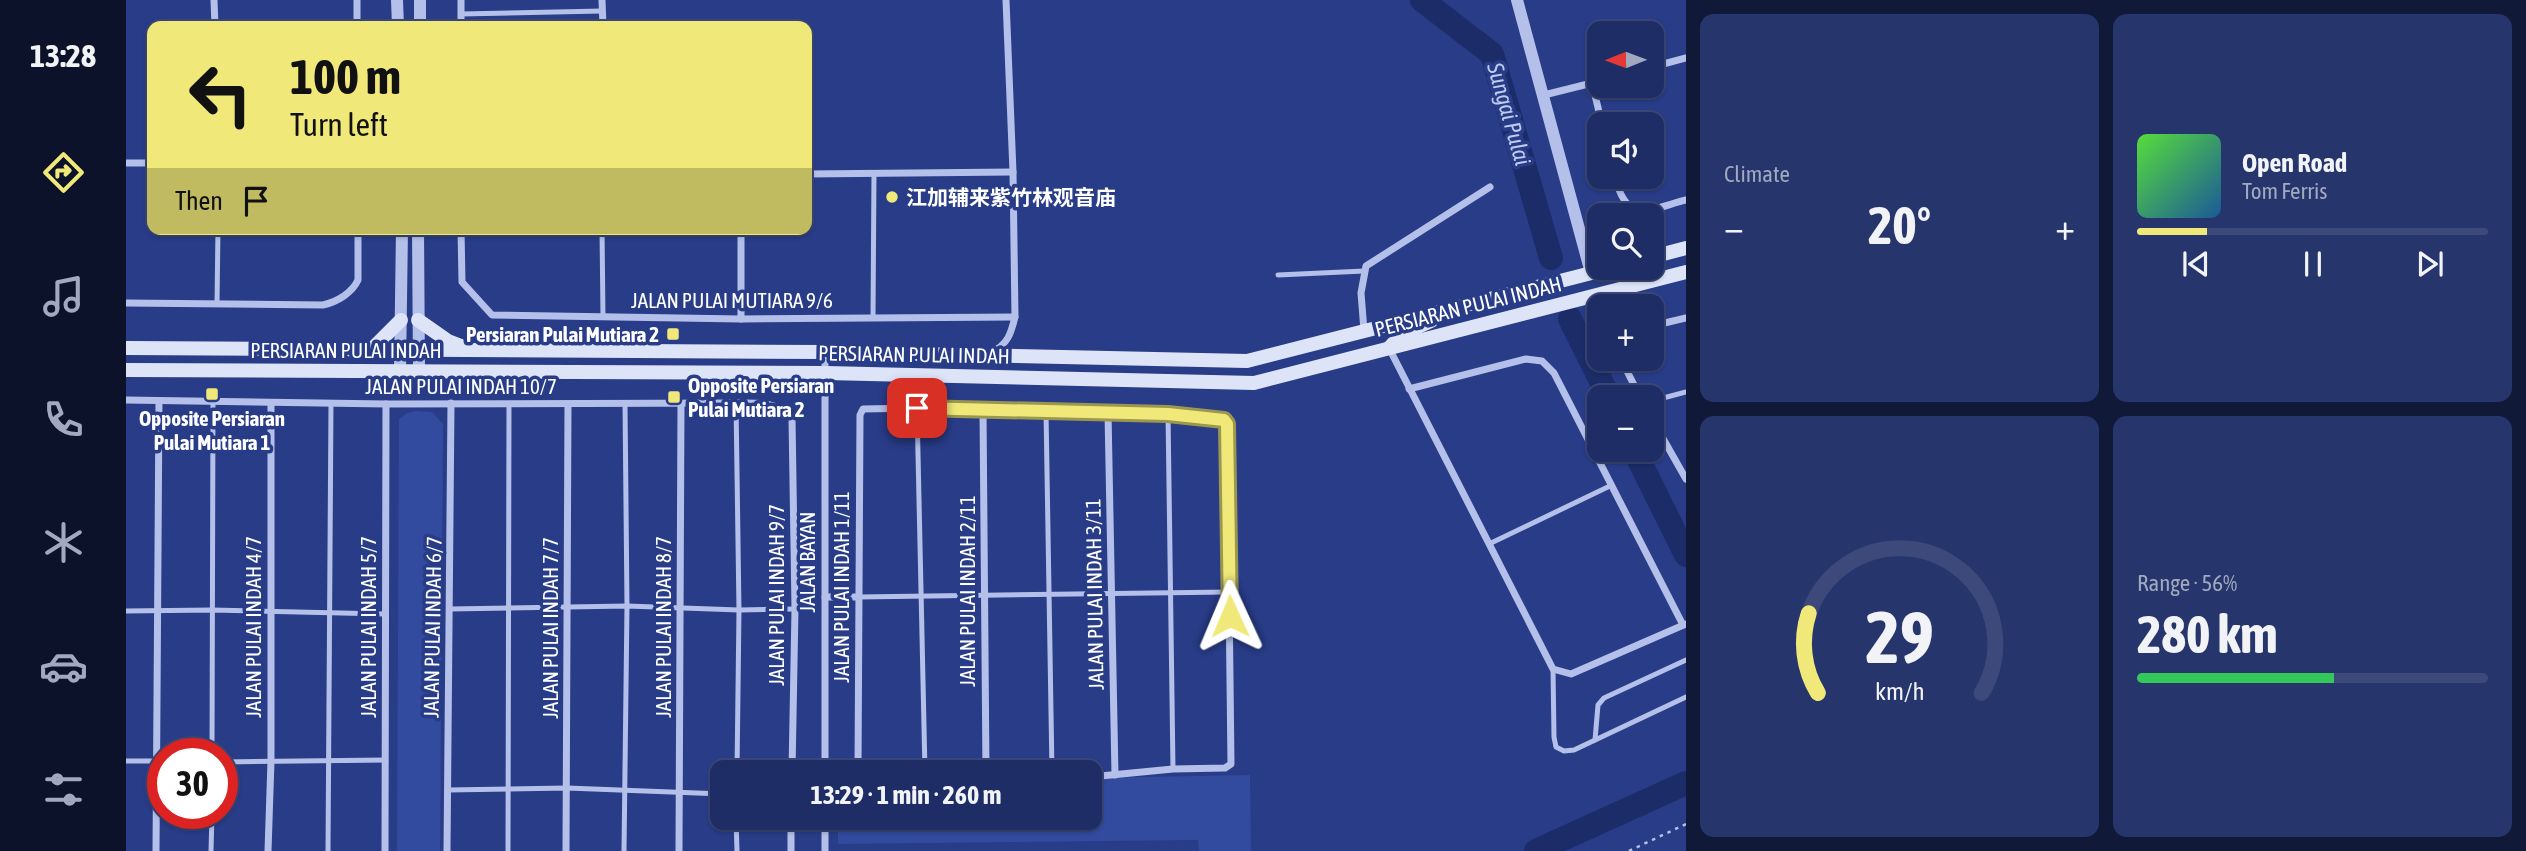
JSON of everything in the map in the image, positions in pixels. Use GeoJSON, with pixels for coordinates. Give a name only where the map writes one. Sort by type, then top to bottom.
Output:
{"type":"FeatureCollection","features":[{"type":"Feature","properties":{"kind":"main road"},"geometry":{"type":"LineString","coordinates":[[1664,254],[1686,248]]}},
{"type":"Feature","properties":{"kind":"main road","name":"PERSIARAN PULAI INDAH"},"geometry":{"type":"LineString","coordinates":[[1618,294],[1686,272]]}},
{"type":"Feature","properties":{"kind":"main road","name":"PERSIARAN PULAI INDAH"},"geometry":{"type":"LineString","coordinates":[[126,348],[824,352],[1247,361],[1587,274]]}},
{"type":"Feature","properties":{"kind":"main road","name":"PERSIARAN PULAI INDAH"},"geometry":{"type":"LineString","coordinates":[[126,370],[825,373],[1247,383],[1587,303]]}},
{"type":"Feature","properties":{"kind":"main road"},"geometry":{"type":"LineString","coordinates":[[1310,346],[1368,342],[1389,348],[1401,335],[1456,309]]}},
{"type":"Feature","properties":{"kind":"main road"},"geometry":{"type":"LineString","coordinates":[[372,349],[401,320]]}},
{"type":"Feature","properties":{"kind":"main road"},"geometry":{"type":"LineString","coordinates":[[418,320],[448,341],[467,349]]}},
{"type":"Feature","properties":{"kind":"street"},"geometry":{"type":"LineString","coordinates":[[215,0],[215,21]]}},
{"type":"Feature","properties":{"kind":"street"},"geometry":{"type":"LineString","coordinates":[[357,0],[357,21]]}},
{"type":"Feature","properties":{"kind":"street"},"geometry":{"type":"LineString","coordinates":[[397,0],[398,21]]}},
{"type":"Feature","properties":{"kind":"street"},"geometry":{"type":"LineString","coordinates":[[420,0],[420,21]]}},
{"type":"Feature","properties":{"kind":"street"},"geometry":{"type":"LineString","coordinates":[[461,0],[461,21]]}},
{"type":"Feature","properties":{"kind":"street"},"geometry":{"type":"LineString","coordinates":[[602,0],[603,21]]}},
{"type":"Feature","properties":{"kind":"street"},"geometry":{"type":"LineString","coordinates":[[977,355],[1001,347],[1010,337],[1015,317],[1013,172],[1006,0]]}},
{"type":"Feature","properties":{"kind":"street"},"geometry":{"type":"LineString","coordinates":[[1517,0],[1587,258]]}},
{"type":"Feature","properties":{"kind":"street"},"geometry":{"type":"LineString","coordinates":[[1664,64],[1686,58]]}},
{"type":"Feature","properties":{"kind":"street"},"geometry":{"type":"LineString","coordinates":[[1544,95],[1587,84]]}},
{"type":"Feature","properties":{"kind":"street"},"geometry":{"type":"LineString","coordinates":[[126,163],[147,163]]}},
{"type":"Feature","properties":{"kind":"street"},"geometry":{"type":"LineString","coordinates":[[812,174],[1013,172]]}},
{"type":"Feature","properties":{"kind":"street"},"geometry":{"type":"LineString","coordinates":[[1364,331],[1361,293],[1366,266],[1490,187]]}},
{"type":"Feature","properties":{"kind":"street"},"geometry":{"type":"LineString","coordinates":[[1618,189],[1620,197],[1635,210],[1645,211],[1686,200]]}},
{"type":"Feature","properties":{"kind":"street"},"geometry":{"type":"LineString","coordinates":[[126,303],[335,303],[356,285],[358,235]]}},
{"type":"Feature","properties":{"kind":"street"},"geometry":{"type":"LineString","coordinates":[[400,371],[402,235]]}},
{"type":"Feature","properties":{"kind":"street"},"geometry":{"type":"LineString","coordinates":[[418,235],[419,371]]}},
{"type":"Feature","properties":{"kind":"street","name":"JALAN PULAI MUTIARA 9/6"},"geometry":{"type":"LineString","coordinates":[[461,235],[462,282],[492,314],[741,318],[1015,317]]}},
{"type":"Feature","properties":{"kind":"street"},"geometry":{"type":"LineString","coordinates":[[741,235],[741,318]]}},
{"type":"Feature","properties":{"kind":"street"},"geometry":{"type":"LineString","coordinates":[[1664,323],[1686,318]]}},
{"type":"Feature","properties":{"kind":"street"},"geometry":{"type":"LineString","coordinates":[[1389,348],[1409,388],[1553,669],[1571,674],[1685,627],[1554,373],[1542,361],[1526,359],[1409,388]]}},
{"type":"Feature","properties":{"kind":"street","name":"JALAN BAYAN"},"geometry":{"type":"LineString","coordinates":[[824,352],[825,760]]}},
{"type":"Feature","properties":{"kind":"street","name":"JALAN PULAI INDAH 10/7"},"geometry":{"type":"LineString","coordinates":[[126,400],[386,404],[766,403],[785,410],[792,418]]}},
{"type":"Feature","properties":{"kind":"street"},"geometry":{"type":"LineString","coordinates":[[159,401],[160,738]]}},
{"type":"Feature","properties":{"kind":"street","name":"JALAN PULAI INDAH 4/7"},"geometry":{"type":"LineString","coordinates":[[268,851],[271,761],[271,403]]}},
{"type":"Feature","properties":{"kind":"street","name":"JALAN PULAI INDAH 6/7"},"geometry":{"type":"LineString","coordinates":[[447,851],[451,403]]}},
{"type":"Feature","properties":{"kind":"street","name":"JALAN PULAI INDAH 5/7"},"geometry":{"type":"LineString","coordinates":[[385,851],[386,404]]}},
{"type":"Feature","properties":{"kind":"street","name":"JALAN PULAI INDAH 7/7"},"geometry":{"type":"LineString","coordinates":[[566,851],[568,404]]}},
{"type":"Feature","properties":{"kind":"street","name":"JALAN PULAI INDAH 8/7"},"geometry":{"type":"LineString","coordinates":[[679,851],[681,404]]}},
{"type":"Feature","properties":{"kind":"street","name":"JALAN PULAI INDAH 1/11"},"geometry":{"type":"LineString","coordinates":[[861,760],[858,597],[860,415],[865,408],[917,408]]}},
{"type":"Feature","properties":{"kind":"street"},"geometry":{"type":"LineString","coordinates":[[917,408],[1168,414],[1221,419],[1227,424],[1231,764],[1226,768],[1173,769],[1102,777]]}},
{"type":"Feature","properties":{"kind":"street","name":"JALAN PULAI INDAH 2/11"},"geometry":{"type":"LineString","coordinates":[[983,410],[986,760]]}},
{"type":"Feature","properties":{"kind":"street","name":"JALAN PULAI INDAH 3/11"},"geometry":{"type":"LineString","coordinates":[[1108,413],[1115,775]]}},
{"type":"Feature","properties":{"kind":"street","name":"JALAN PULAI INDAH 9/7"},"geometry":{"type":"LineString","coordinates":[[792,418],[795,609],[792,760]]}},
{"type":"Feature","properties":{"kind":"street"},"geometry":{"type":"LineString","coordinates":[[1664,437],[1682,463],[1686,479]]}},
{"type":"Feature","properties":{"kind":"street"},"geometry":{"type":"LineString","coordinates":[[825,597],[858,597]]}},
{"type":"Feature","properties":{"kind":"street"},"geometry":{"type":"LineString","coordinates":[[156,851],[157,829]]}},
{"type":"Feature","properties":{"kind":"street"},"geometry":{"type":"LineString","coordinates":[[791,830],[791,851]]}},
{"type":"Feature","properties":{"kind":"street"},"geometry":{"type":"LineString","coordinates":[[825,830],[825,851]]}},
{"type":"Feature","properties":{"kind":"lane"},"geometry":{"type":"LineString","coordinates":[[461,14],[602,11]]}},
{"type":"Feature","properties":{"kind":"lane"},"geometry":{"type":"LineString","coordinates":[[873,318],[874,173]]}},
{"type":"Feature","properties":{"kind":"lane"},"geometry":{"type":"LineString","coordinates":[[217,304],[218,235]]}},
{"type":"Feature","properties":{"kind":"lane"},"geometry":{"type":"LineString","coordinates":[[602,235],[603,316]]}},
{"type":"Feature","properties":{"kind":"lane"},"geometry":{"type":"LineString","coordinates":[[1278,275],[1364,271]]}},
{"type":"Feature","properties":{"kind":"lane"},"geometry":{"type":"LineString","coordinates":[[1664,398],[1686,392]]}},
{"type":"Feature","properties":{"kind":"lane"},"geometry":{"type":"LineString","coordinates":[[212,738],[213,401]]}},
{"type":"Feature","properties":{"kind":"lane"},"geometry":{"type":"LineString","coordinates":[[328,851],[331,403]]}},
{"type":"Feature","properties":{"kind":"lane"},"geometry":{"type":"LineString","coordinates":[[736,403],[739,610],[737,760]]}},
{"type":"Feature","properties":{"kind":"lane"},"geometry":{"type":"LineString","coordinates":[[508,851],[509,404]]}},
{"type":"Feature","properties":{"kind":"lane"},"geometry":{"type":"LineString","coordinates":[[624,851],[625,404]]}},
{"type":"Feature","properties":{"kind":"lane"},"geometry":{"type":"LineString","coordinates":[[917,408],[925,760]]}},
{"type":"Feature","properties":{"kind":"lane"},"geometry":{"type":"LineString","coordinates":[[1046,411],[1052,760]]}},
{"type":"Feature","properties":{"kind":"lane"},"geometry":{"type":"LineString","coordinates":[[1168,414],[1173,769]]}},
{"type":"Feature","properties":{"kind":"lane"},"geometry":{"type":"LineString","coordinates":[[1489,544],[1612,485]]}},
{"type":"Feature","properties":{"kind":"lane"},"geometry":{"type":"LineString","coordinates":[[858,597],[1229,592]]}},
{"type":"Feature","properties":{"kind":"lane"},"geometry":{"type":"LineString","coordinates":[[450,609],[626,606],[795,609]]}},
{"type":"Feature","properties":{"kind":"lane"},"geometry":{"type":"LineString","coordinates":[[126,611],[385,614]]}},
{"type":"Feature","properties":{"kind":"lane"},"geometry":{"type":"LineString","coordinates":[[1595,740],[1598,705],[1604,698],[1686,660]]}},
{"type":"Feature","properties":{"kind":"lane"},"geometry":{"type":"LineString","coordinates":[[1553,669],[1556,747],[1564,751],[1574,750],[1686,697]]}},
{"type":"Feature","properties":{"kind":"lane"},"geometry":{"type":"LineString","coordinates":[[238,762],[386,760]]}},
{"type":"Feature","properties":{"kind":"lane"},"geometry":{"type":"LineString","coordinates":[[126,761],[147,761]]}},
{"type":"Feature","properties":{"kind":"lane"},"geometry":{"type":"LineString","coordinates":[[448,790],[568,788],[710,793]]}},
{"type":"Feature","properties":{"kind":"lane"},"geometry":{"type":"LineString","coordinates":[[211,851],[212,829]]}},
{"type":"Feature","properties":{"kind":"lane"},"geometry":{"type":"LineString","coordinates":[[736,830],[737,851]]}},
{"type":"Feature","properties":{"kind":"path"},"geometry":{"type":"LineString","coordinates":[[1629,851],[1686,824]]}},
{"type":"Feature","properties":{"kind":"shaded area"},"geometry":{"type":"Polygon","coordinates":[[[432,412],[443,424],[440,851],[397,851],[399,419],[407,413],[432,412]]]}},
{"type":"Feature","properties":{"kind":"shaded area"},"geometry":{"type":"Polygon","coordinates":[[[1250,775],[1251,851],[1199,851],[1198,840],[838,844],[838,830],[1102,830],[1102,778],[1250,775]]]}},
{"type":"Feature","properties":{"kind":"waterway","name":"Sungai Pulai"},"geometry":{"type":"LineString","coordinates":[[1422,0],[1492,54],[1551,258]]}},
{"type":"Feature","properties":{"kind":"waterway","name":"Sungai Pulai"},"geometry":{"type":"LineString","coordinates":[[1570,319],[1603,385]]}},
{"type":"Feature","properties":{"kind":"waterway","name":"Sungai Pulai"},"geometry":{"type":"LineString","coordinates":[[1640,462],[1686,555]]}},
{"type":"Feature","properties":{"kind":"waterway","name":"Sungai Pulai"},"geometry":{"type":"LineString","coordinates":[[1536,851],[1686,783]]}},
{"type":"Feature","properties":{"kind":"place","name":"江加辅来紫竹林观音庙"},"geometry":{"type":"Point","coordinates":[892,197]}},
{"type":"Feature","properties":{"kind":"place","name":"Persiaran Pulai Mutiara 2"},"geometry":{"type":"Point","coordinates":[673,334]}},
{"type":"Feature","properties":{"kind":"place","name":"Opposite Persiaran Pulai Mutiara 1"},"geometry":{"type":"Point","coordinates":[212,394]}},
{"type":"Feature","properties":{"kind":"place","name":"Opposite Persiaran Pulai Mutiara 2"},"geometry":{"type":"Point","coordinates":[674,397]}},
{"type":"Feature","properties":{"kind":"route"},"geometry":{"type":"LineString","coordinates":[[917,408],[1168,414],[1224,420],[1227,424],[1230,616]]}}]}
